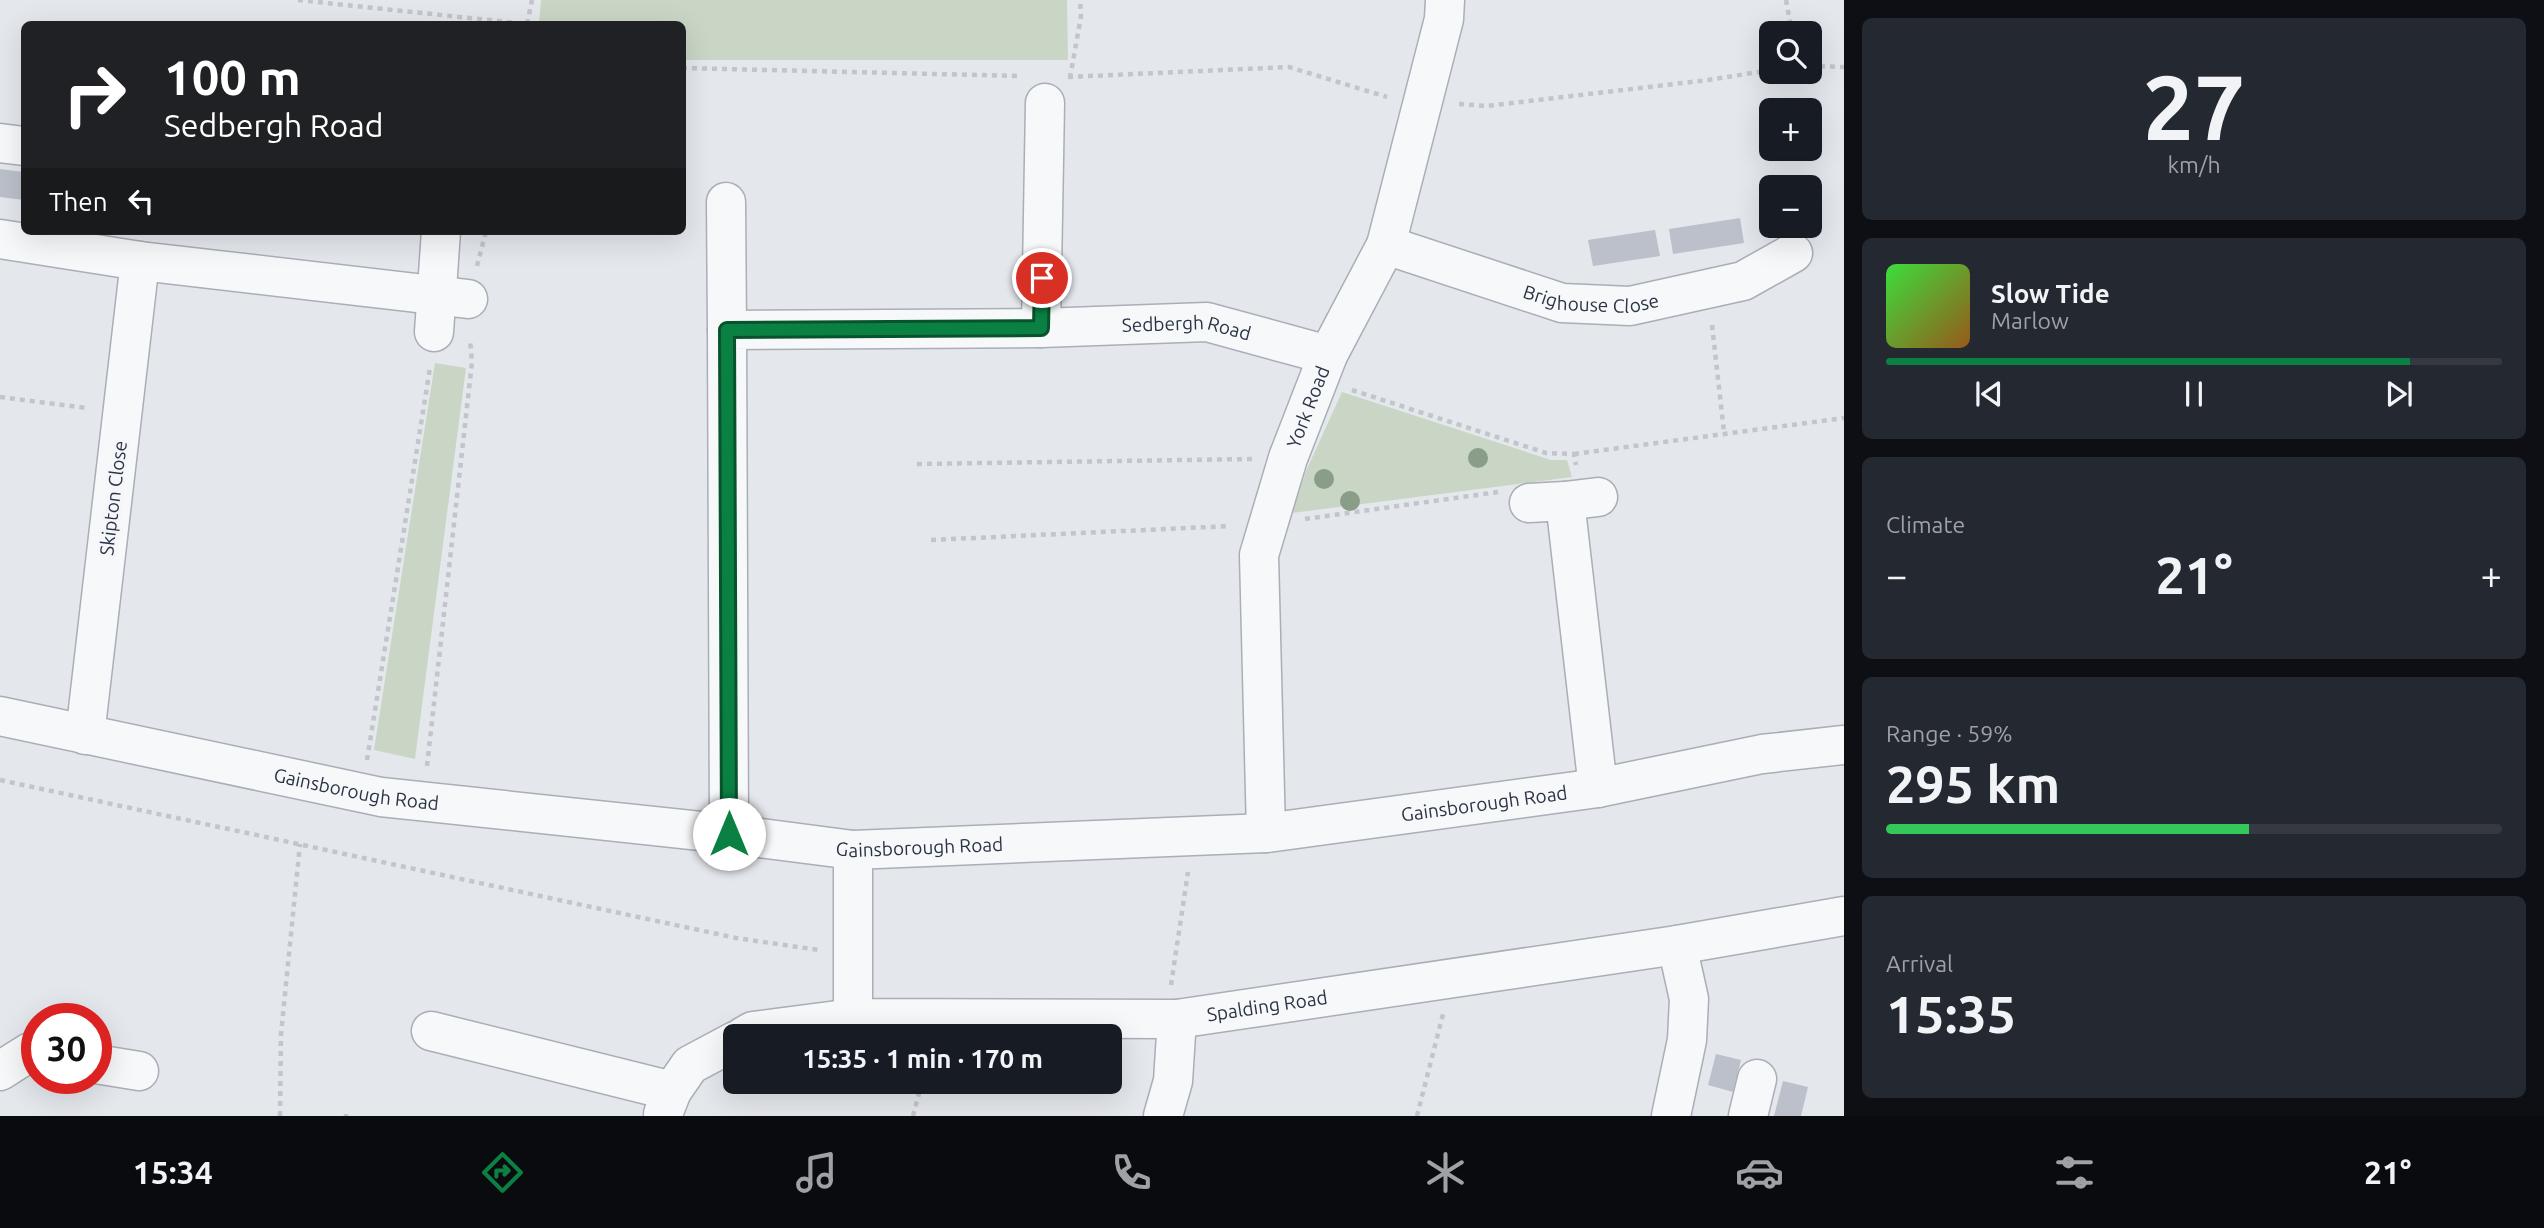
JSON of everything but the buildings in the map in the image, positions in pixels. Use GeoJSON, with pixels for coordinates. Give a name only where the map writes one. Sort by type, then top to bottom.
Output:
{"type":"FeatureCollection","features":[{"type":"Feature","properties":{"kind":"street","name":"York Road"},"geometry":{"type":"LineString","coordinates":[[1266,833],[1259,555],[1288,458],[1323,367],[1385,245],[1444,19],[1445,0]]}},
{"type":"Feature","properties":{"kind":"street"},"geometry":{"type":"LineString","coordinates":[[1041,328],[1045,103]]}},
{"type":"Feature","properties":{"kind":"street"},"geometry":{"type":"LineString","coordinates":[[0,143],[21,146]]}},
{"type":"Feature","properties":{"kind":"street"},"geometry":{"type":"LineString","coordinates":[[726,202],[729,834]]}},
{"type":"Feature","properties":{"kind":"street"},"geometry":{"type":"LineString","coordinates":[[0,239],[446,309],[441,235]]}},
{"type":"Feature","properties":{"kind":"street","name":"Brighouse Close"},"geometry":{"type":"LineString","coordinates":[[1385,245],[1562,303],[1630,306],[1744,281],[1793,253]]}},
{"type":"Feature","properties":{"kind":"street","name":"Skipton Close"},"geometry":{"type":"LineString","coordinates":[[85,735],[140,261]]}},
{"type":"Feature","properties":{"kind":"street","name":"Sedbergh Road"},"geometry":{"type":"LineString","coordinates":[[727,330],[1041,328],[1207,322],[1323,367]]}},
{"type":"Feature","properties":{"kind":"street"},"geometry":{"type":"LineString","coordinates":[[1567,492],[1598,788]]}},
{"type":"Feature","properties":{"kind":"street","name":"Gainsborough Road"},"geometry":{"type":"LineString","coordinates":[[0,716],[362,793],[853,850],[1266,833],[1598,788],[1762,754],[1844,745]]}},
{"type":"Feature","properties":{"kind":"street"},"geometry":{"type":"LineString","coordinates":[[853,850],[853,1018]]}},
{"type":"Feature","properties":{"kind":"street","name":"Spalding Road"},"geometry":{"type":"LineString","coordinates":[[807,1024],[853,1018],[1173,1006],[1452,979],[1677,945],[1844,916]]}},
{"type":"Feature","properties":{"kind":"street"},"geometry":{"type":"LineString","coordinates":[[1671,1116],[1688,1040],[1689,999],[1677,945]]}},
{"type":"Feature","properties":{"kind":"street"},"geometry":{"type":"LineString","coordinates":[[1163,1116],[1173,1081],[1173,1006]]}},
{"type":"Feature","properties":{"kind":"street"},"geometry":{"type":"LineString","coordinates":[[431,1031],[667,1104],[690,1065],[723,1047]]}},
{"type":"Feature","properties":{"kind":"street"},"geometry":{"type":"LineString","coordinates":[[0,1071],[21,1058]]}},
{"type":"Feature","properties":{"kind":"street"},"geometry":{"type":"LineString","coordinates":[[112,1067],[139,1071]]}},
{"type":"Feature","properties":{"kind":"street"},"geometry":{"type":"LineString","coordinates":[[1748,1116],[1756,1079]]}},
{"type":"Feature","properties":{"kind":"path"},"geometry":{"type":"LineString","coordinates":[[298,0],[501,21]]}},
{"type":"Feature","properties":{"kind":"path"},"geometry":{"type":"LineString","coordinates":[[528,21],[532,0]]}},
{"type":"Feature","properties":{"kind":"path"},"geometry":{"type":"LineString","coordinates":[[1045,103],[1071,77],[1081,16],[1080,0]]}},
{"type":"Feature","properties":{"kind":"path"},"geometry":{"type":"LineString","coordinates":[[1786,0],[1790,21]]}},
{"type":"Feature","properties":{"kind":"path"},"geometry":{"type":"LineString","coordinates":[[1822,66],[1844,67]]}},
{"type":"Feature","properties":{"kind":"path"},"geometry":{"type":"LineString","coordinates":[[1423,103],[1487,106],[1759,72]]}},
{"type":"Feature","properties":{"kind":"path"},"geometry":{"type":"LineString","coordinates":[[362,793],[446,309],[484,235]]}},
{"type":"Feature","properties":{"kind":"path"},"geometry":{"type":"LineString","coordinates":[[1708,289],[1724,432]]}},
{"type":"Feature","properties":{"kind":"path"},"geometry":{"type":"LineString","coordinates":[[423,802],[472,362],[446,309]]}},
{"type":"Feature","properties":{"kind":"path"},"geometry":{"type":"LineString","coordinates":[[1323,367],[1546,453],[1574,454],[1844,418]]}},
{"type":"Feature","properties":{"kind":"path"},"geometry":{"type":"LineString","coordinates":[[0,397],[123,412]]}},
{"type":"Feature","properties":{"kind":"path"},"geometry":{"type":"LineString","coordinates":[[1567,492],[1574,454]]}},
{"type":"Feature","properties":{"kind":"path"},"geometry":{"type":"LineString","coordinates":[[917,464],[1288,458]]}},
{"type":"Feature","properties":{"kind":"path"},"geometry":{"type":"LineString","coordinates":[[0,780],[736,938],[820,950]]}},
{"type":"Feature","properties":{"kind":"path"},"geometry":{"type":"LineString","coordinates":[[280,1116],[281,1034],[300,844]]}},
{"type":"Feature","properties":{"kind":"path"},"geometry":{"type":"LineString","coordinates":[[1173,1006],[1188,868]]}},
{"type":"Feature","properties":{"kind":"path"},"geometry":{"type":"LineString","coordinates":[[1417,1116],[1452,979]]}},
{"type":"Feature","properties":{"kind":"path"},"geometry":{"type":"LineString","coordinates":[[914,1116],[919,1094]]}},
{"type":"Feature","properties":{"kind":"green space"},"geometry":{"type":"Polygon","coordinates":[[[541,0],[1067,0],[1068,60],[686,60],[686,21],[539,21],[541,0]]]}},
{"type":"Feature","properties":{"kind":"green space"},"geometry":{"type":"Polygon","coordinates":[[[435,363],[466,368],[415,759],[374,750],[435,363]]]}},
{"type":"Feature","properties":{"kind":"green space"},"geometry":{"type":"Polygon","coordinates":[[[1342,392],[1551,460],[1567,460],[1572,477],[1292,513],[1306,471],[1342,392]]]}},
{"type":"Feature","properties":{"kind":"route"},"geometry":{"type":"LineString","coordinates":[[729,834],[727,330],[1041,328],[1042,278]]}}]}
